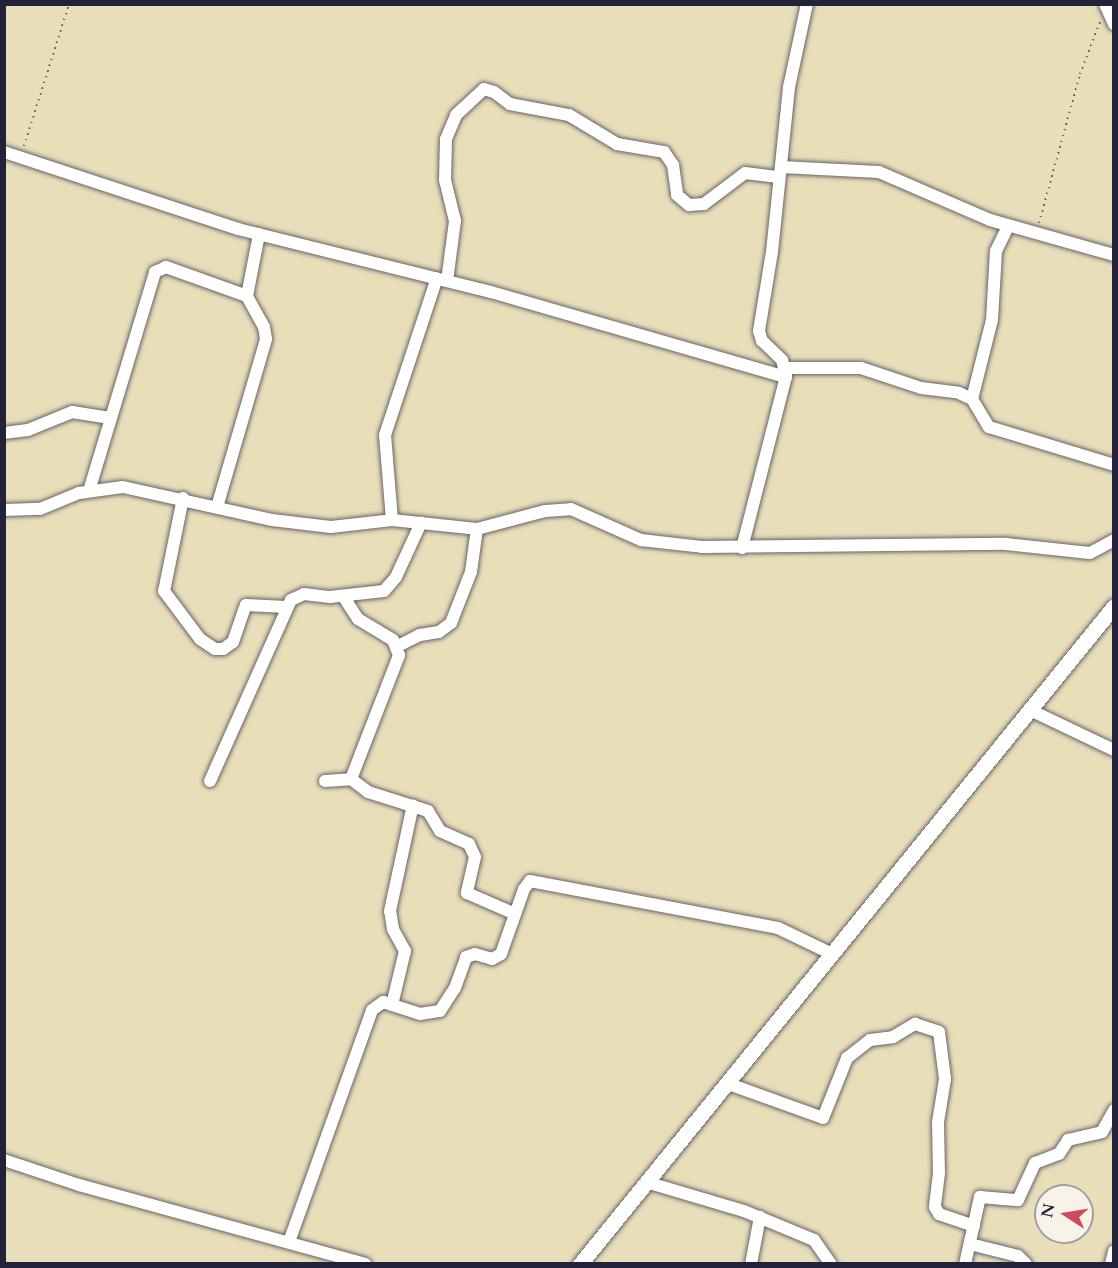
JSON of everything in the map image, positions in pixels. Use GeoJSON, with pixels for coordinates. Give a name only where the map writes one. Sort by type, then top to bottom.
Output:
{"type":"FeatureCollection","features":[{"type":"Feature","properties":{"kind":"main road"},"geometry":{"type":"LineString","coordinates":[[580,1263],[1111,613]]}},
{"type":"Feature","properties":{"kind":"street"},"geometry":{"type":"LineString","coordinates":[[786,373],[762,341],[759,331],[772,252],[789,87],[807,4]]}},
{"type":"Feature","properties":{"kind":"street"},"geometry":{"type":"LineString","coordinates":[[392,520],[385,435],[442,279],[455,221],[445,180],[446,139],[456,116],[484,89],[510,104],[569,115],[617,144],[664,152],[673,165],[677,195],[689,205],[704,204],[745,173],[879,172],[1008,226],[1113,255]]}},
{"type":"Feature","properties":{"kind":"street"},"geometry":{"type":"LineString","coordinates":[[4,152],[259,234],[442,279],[786,373],[861,368],[921,388],[959,393],[972,399],[989,427],[1113,465]]}},
{"type":"Feature","properties":{"kind":"street"},"geometry":{"type":"LineString","coordinates":[[972,399],[992,320],[996,251],[1008,226]]}},
{"type":"Feature","properties":{"kind":"street"},"geometry":{"type":"LineString","coordinates":[[217,507],[266,339],[264,327],[247,296],[259,234]]}},
{"type":"Feature","properties":{"kind":"street"},"geometry":{"type":"LineString","coordinates":[[89,491],[109,418],[155,272],[166,267],[247,296]]}},
{"type":"Feature","properties":{"kind":"street"},"geometry":{"type":"LineString","coordinates":[[742,548],[786,373]]}},
{"type":"Feature","properties":{"kind":"street"},"geometry":{"type":"LineString","coordinates":[[4,432],[28,430],[72,412],[109,418]]}},
{"type":"Feature","properties":{"kind":"street"},"geometry":{"type":"LineString","coordinates":[[4,510],[40,509],[89,491],[123,487],[312,526],[392,520],[477,529],[545,511],[571,509],[651,542],[742,548],[1006,543],[1090,553],[1113,540]]}},
{"type":"Feature","properties":{"kind":"street"},"geometry":{"type":"LineString","coordinates":[[183,498],[164,591],[200,639],[215,650],[223,650],[233,642],[246,605],[286,607]]}},
{"type":"Feature","properties":{"kind":"street"},"geometry":{"type":"LineString","coordinates":[[210,781],[286,607],[296,595],[343,596],[376,592],[390,586],[421,523]]}},
{"type":"Feature","properties":{"kind":"street"},"geometry":{"type":"LineString","coordinates":[[398,646],[420,635],[439,632],[451,623],[471,572],[477,529]]}},
{"type":"Feature","properties":{"kind":"street"},"geometry":{"type":"LineString","coordinates":[[343,596],[358,619],[398,646]]}},
{"type":"Feature","properties":{"kind":"street"},"geometry":{"type":"LineString","coordinates":[[351,779],[397,665],[398,646]]}},
{"type":"Feature","properties":{"kind":"street"},"geometry":{"type":"LineString","coordinates":[[1030,710],[1113,750]]}},
{"type":"Feature","properties":{"kind":"street"},"geometry":{"type":"LineString","coordinates":[[325,781],[351,779],[368,792],[428,811],[440,831],[474,848],[467,892],[515,914]]}},
{"type":"Feature","properties":{"kind":"street"},"geometry":{"type":"LineString","coordinates":[[392,1005],[405,951],[393,929],[390,911],[413,805]]}},
{"type":"Feature","properties":{"kind":"street"},"geometry":{"type":"LineString","coordinates":[[289,1242],[363,1028],[378,1004],[392,1005],[420,1014],[440,1011],[455,988],[466,957],[475,954],[492,958],[501,954],[524,889],[534,881],[778,928],[832,954]]}},
{"type":"Feature","properties":{"kind":"street"},"geometry":{"type":"LineString","coordinates":[[726,1083],[823,1118],[847,1058],[870,1040],[893,1037],[915,1024],[939,1032],[945,1079],[938,1122],[939,1173],[935,1207],[939,1214],[974,1226]]}},
{"type":"Feature","properties":{"kind":"street"},"geometry":{"type":"LineString","coordinates":[[965,1263],[980,1197],[1018,1200],[1035,1163],[1059,1154],[1068,1140],[1102,1132],[1113,1110]]}},
{"type":"Feature","properties":{"kind":"street"},"geometry":{"type":"LineString","coordinates":[[4,1160],[79,1185],[365,1263]]}},
{"type":"Feature","properties":{"kind":"street"},"geometry":{"type":"LineString","coordinates":[[646,1182],[760,1217],[817,1242],[831,1263]]}},
{"type":"Feature","properties":{"kind":"street"},"geometry":{"type":"LineString","coordinates":[[751,1263],[760,1217]]}},
{"type":"Feature","properties":{"kind":"street"},"geometry":{"type":"LineString","coordinates":[[970,1244],[1018,1256],[1026,1263]]}},
{"type":"Feature","properties":{"kind":"street"},"geometry":{"type":"LineString","coordinates":[[1111,1263],[1113,1251]]}},
{"type":"Feature","properties":{"kind":"path"},"geometry":{"type":"LineString","coordinates":[[20,158],[69,4]]}},
{"type":"Feature","properties":{"kind":"path"},"geometry":{"type":"LineString","coordinates":[[1036,234],[1084,59],[1095,30],[1109,14]]}}]}
